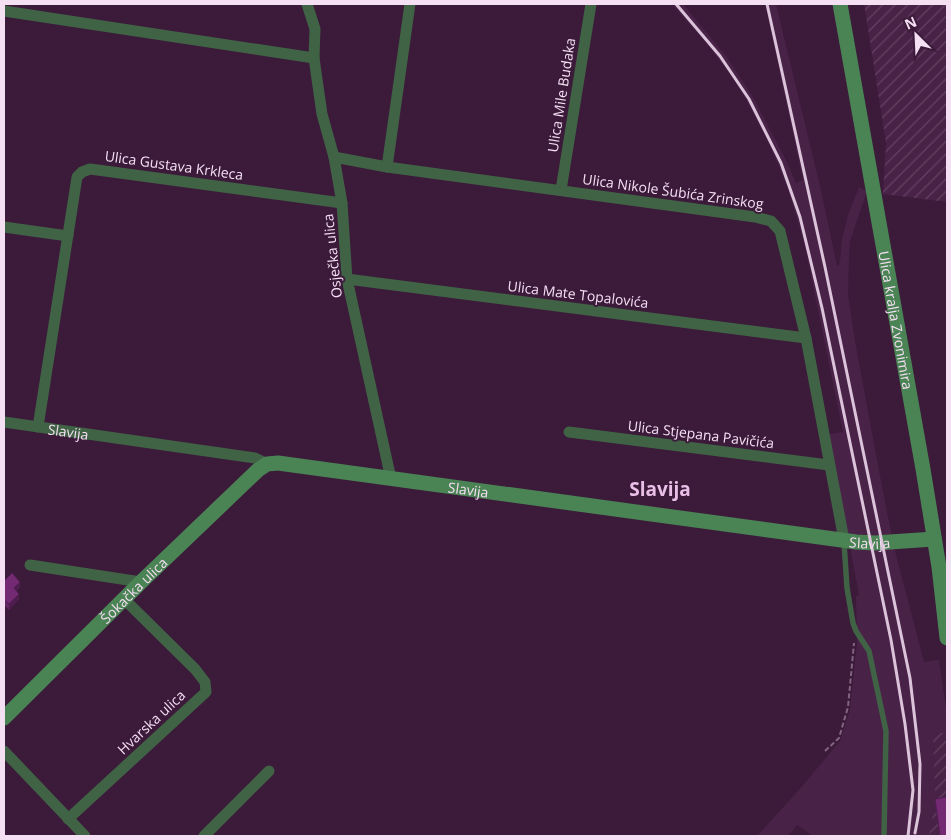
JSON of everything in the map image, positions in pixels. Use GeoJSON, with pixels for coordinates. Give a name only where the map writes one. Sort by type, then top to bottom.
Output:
{"type":"FeatureCollection","features":[{"type":"Feature","properties":{"kind":"street","name":"Osječka ulica"},"geometry":{"type":"LineString","coordinates":[[307,4],[314,29],[314,58],[322,114],[334,157],[342,203],[347,279],[391,479]]}},
{"type":"Feature","properties":{"kind":"street"},"geometry":{"type":"LineString","coordinates":[[387,166],[410,4]]}},
{"type":"Feature","properties":{"kind":"street","name":"Ulica Mile Budaka"},"geometry":{"type":"LineString","coordinates":[[561,190],[591,4]]}},
{"type":"Feature","properties":{"kind":"street","name":"Ulica kralja Zvonimira"},"geometry":{"type":"LineString","coordinates":[[840,4],[934,539],[943,567],[947,638]]}},
{"type":"Feature","properties":{"kind":"street"},"geometry":{"type":"LineString","coordinates":[[4,11],[314,58]]}},
{"type":"Feature","properties":{"kind":"street","name":"Ulica Nikole Šubića Zrinskog"},"geometry":{"type":"LineString","coordinates":[[334,157],[755,217],[771,221],[780,231],[806,338],[844,540]]}},
{"type":"Feature","properties":{"kind":"street","name":"Ulica Gustava Krkleca"},"geometry":{"type":"LineString","coordinates":[[38,427],[77,177],[82,172],[90,168],[342,203]]}},
{"type":"Feature","properties":{"kind":"street"},"geometry":{"type":"LineString","coordinates":[[4,226],[68,236]]}},
{"type":"Feature","properties":{"kind":"street","name":"Ulica Mate Topalovića"},"geometry":{"type":"LineString","coordinates":[[347,279],[806,338]]}},
{"type":"Feature","properties":{"kind":"street","name":"Slavija"},"geometry":{"type":"LineString","coordinates":[[4,422],[255,458],[268,464],[278,463],[844,540],[875,543],[934,539]]}},
{"type":"Feature","properties":{"kind":"street","name":"Ulica Stjepana Pavičića"},"geometry":{"type":"LineString","coordinates":[[569,432],[829,465]]}},
{"type":"Feature","properties":{"kind":"street","name":"Šokačka ulica"},"geometry":{"type":"LineString","coordinates":[[4,718],[141,582],[258,470],[268,464]]}},
{"type":"Feature","properties":{"kind":"street"},"geometry":{"type":"LineString","coordinates":[[30,565],[141,582]]}},
{"type":"Feature","properties":{"kind":"street","name":"Hvarska ulica"},"geometry":{"type":"LineString","coordinates":[[68,819],[206,692],[205,682],[195,669],[124,599]]}},
{"type":"Feature","properties":{"kind":"street"},"geometry":{"type":"LineString","coordinates":[[4,751],[85,836]]}},
{"type":"Feature","properties":{"kind":"street"},"geometry":{"type":"LineString","coordinates":[[204,836],[269,771]]}},
{"type":"Feature","properties":{"kind":"lane"},"geometry":{"type":"LineString","coordinates":[[844,540],[847,588],[853,623],[869,651],[886,731],[884,836]]}},
{"type":"Feature","properties":{"kind":"path"},"geometry":{"type":"LineString","coordinates":[[825,751],[839,738],[848,708],[856,631]]}},
{"type":"Feature","properties":{"kind":"shaded area"},"geometry":{"type":"Polygon","coordinates":[[[672,4],[683,4],[726,56],[753,97],[796,183],[803,180],[765,4],[776,4],[821,190],[837,266],[840,261],[842,239],[848,215],[859,187],[867,191],[850,241],[848,295],[855,341],[894,547],[924,662],[939,660],[947,715],[947,732],[933,734],[935,801],[929,836],[809,836],[810,834],[797,825],[788,836],[757,836],[840,741],[850,709],[857,643],[856,596],[859,595],[829,434],[843,432],[807,256],[787,186],[771,148],[746,99],[707,44],[672,4]]]}},
{"type":"Feature","properties":{"kind":"shaded area"},"geometry":{"type":"Polygon","coordinates":[[[864,4],[947,4],[947,202],[883,194],[886,143],[864,4]]]}},
{"type":"Feature","properties":{"kind":"shaded area"},"geometry":{"type":"Polygon","coordinates":[[[947,732],[947,836],[929,836],[935,801],[933,734],[947,732]]]}},
{"type":"Feature","properties":{"kind":"building"},"geometry":{"type":"Polygon","coordinates":[[[12,573],[20,582],[14,588],[19,594],[9,604],[4,600],[4,581],[12,573]]]}},
{"type":"Feature","properties":{"kind":"building"},"geometry":{"type":"Polygon","coordinates":[[[947,797],[947,836],[940,836],[935,799],[947,797]]]}},
{"type":"Feature","properties":{"kind":"railway"},"geometry":{"type":"LineString","coordinates":[[676,4],[720,56],[749,99],[781,163],[800,217],[822,308],[891,640],[905,724],[913,790],[908,836]]}},
{"type":"Feature","properties":{"kind":"railway"},"geometry":{"type":"LineString","coordinates":[[767,4],[825,267],[910,678],[920,764],[919,812],[915,833]]}},
{"type":"Feature","properties":{"kind":"district","name":"Slavija"},"geometry":{"type":"Point","coordinates":[660,489]}}]}
